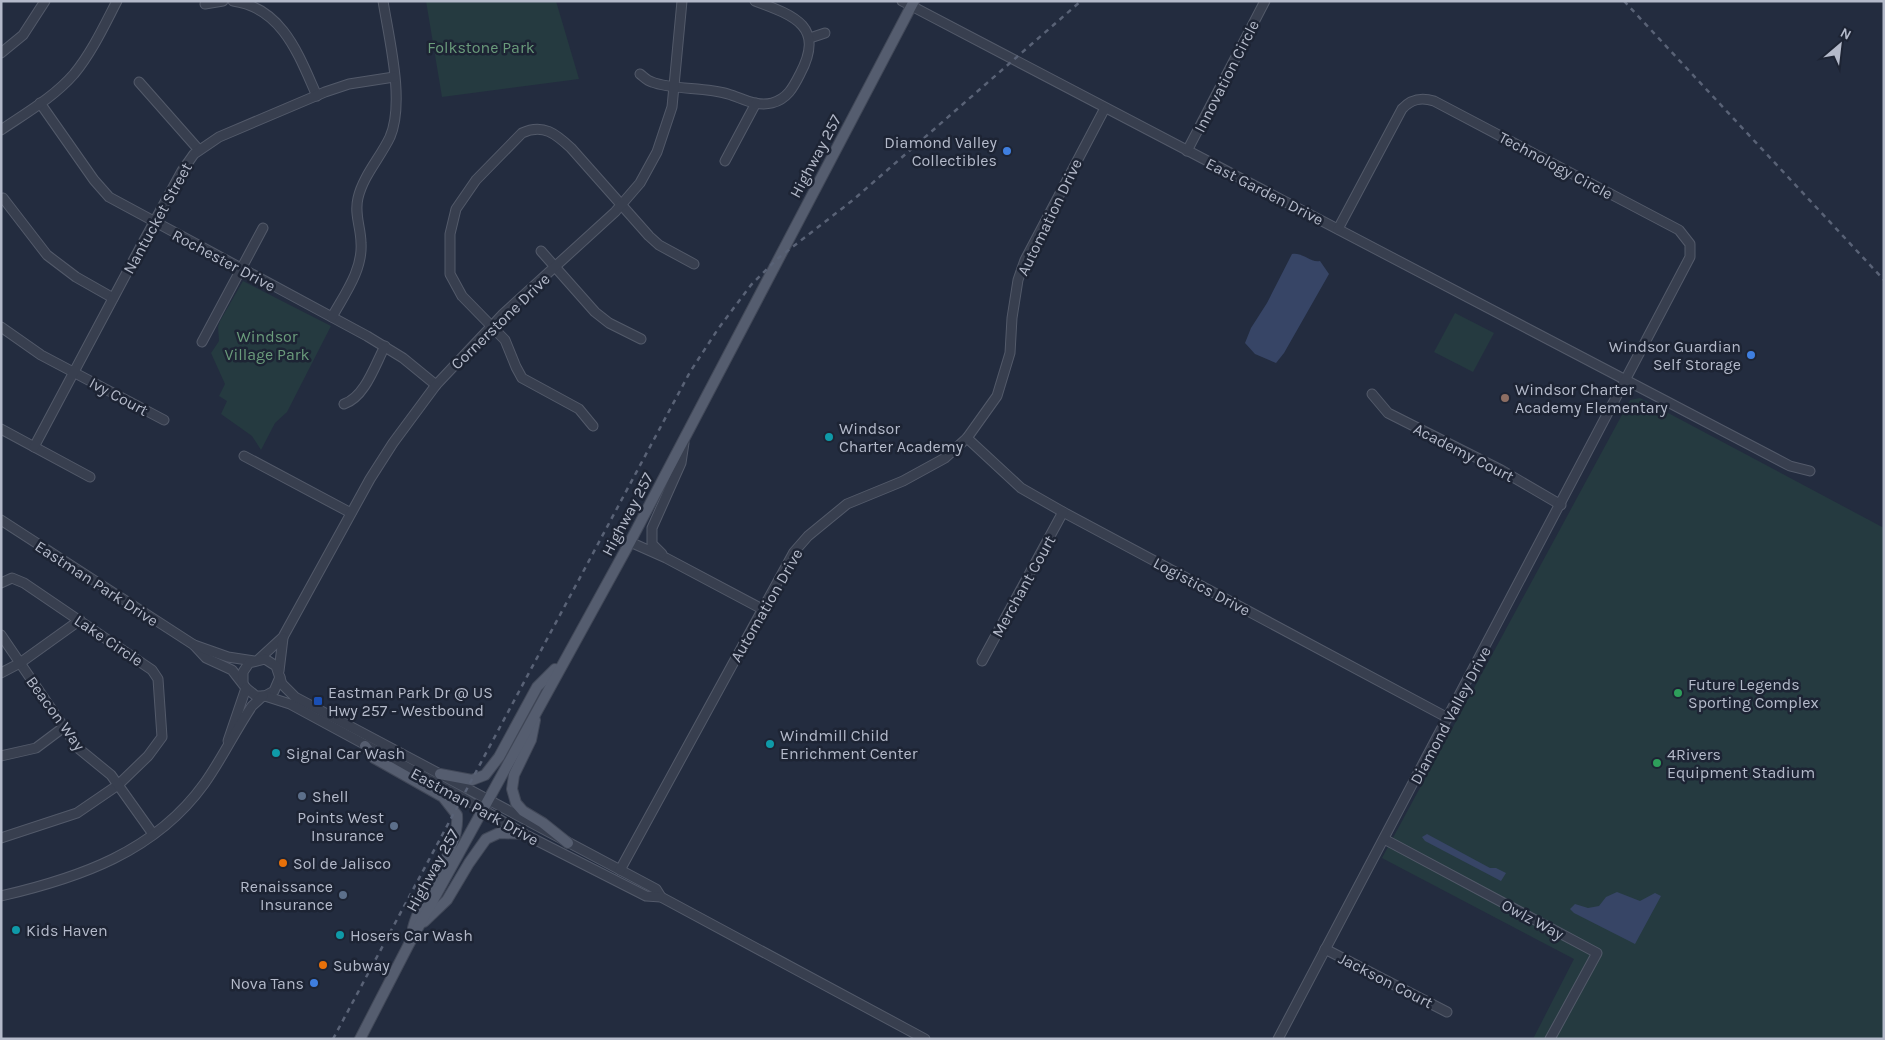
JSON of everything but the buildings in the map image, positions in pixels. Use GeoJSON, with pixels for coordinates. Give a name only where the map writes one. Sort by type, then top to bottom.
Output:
{"type":"FeatureCollection","features":[{"type":"Feature","properties":{"kind":"main road","name":"Highway 257"},"geometry":{"type":"LineString","coordinates":[[360,1039],[416,930],[562,661],[630,542],[910,3]]}},
{"type":"Feature","properties":{"kind":"main road"},"geometry":{"type":"LineString","coordinates":[[440,774],[472,780],[485,775],[499,757],[537,687],[562,661]]}},
{"type":"Feature","properties":{"kind":"main road"},"geometry":{"type":"LineString","coordinates":[[537,710],[531,740],[514,774],[512,789],[516,803],[523,811],[543,823],[568,843]]}},
{"type":"Feature","properties":{"kind":"main road"},"geometry":{"type":"LineString","coordinates":[[365,746],[374,758],[443,797],[457,815],[455,836],[417,912],[409,944]]}},
{"type":"Feature","properties":{"kind":"main road"},"geometry":{"type":"LineString","coordinates":[[416,930],[447,900],[486,839],[498,833],[524,834]]}},
{"type":"Feature","properties":{"kind":"street"},"geometry":{"type":"LineString","coordinates":[[1,53],[23,35],[46,1]]}},
{"type":"Feature","properties":{"kind":"street"},"geometry":{"type":"LineString","coordinates":[[1,130],[40,103],[74,73],[98,38],[117,1]]}},
{"type":"Feature","properties":{"kind":"street"},"geometry":{"type":"LineString","coordinates":[[204,4],[223,1]]}},
{"type":"Feature","properties":{"kind":"street"},"geometry":{"type":"LineString","coordinates":[[233,1],[258,10],[281,26],[291,40],[317,96]]}},
{"type":"Feature","properties":{"kind":"street"},"geometry":{"type":"LineString","coordinates":[[332,317],[360,259],[361,244],[356,213],[358,198],[393,128],[397,105],[383,1]]}},
{"type":"Feature","properties":{"kind":"street","name":"Cornerstone Drive"},"geometry":{"type":"LineString","coordinates":[[256,660],[283,637],[388,451],[436,385],[492,325],[621,206],[640,182],[657,152],[668,122],[676,86],[682,1]]}},
{"type":"Feature","properties":{"kind":"street"},"geometry":{"type":"LineString","coordinates":[[640,74],[654,83],[723,92],[756,103],[772,103],[788,94],[807,60],[811,48],[810,38],[805,29],[792,18],[755,1]]}},
{"type":"Feature","properties":{"kind":"street","name":"Innovation Circle"},"geometry":{"type":"LineString","coordinates":[[1188,151],[1265,1]]}},
{"type":"Feature","properties":{"kind":"street","name":"East Garden Drive"},"geometry":{"type":"LineString","coordinates":[[910,3],[1105,108],[1790,466],[1810,472]]}},
{"type":"Feature","properties":{"kind":"street"},"geometry":{"type":"LineString","coordinates":[[810,38],[825,33]]}},
{"type":"Feature","properties":{"kind":"street","name":"Nantucket Street"},"geometry":{"type":"LineString","coordinates":[[34,447],[182,171],[198,150],[220,137],[348,84],[394,77]]}},
{"type":"Feature","properties":{"kind":"street"},"geometry":{"type":"LineString","coordinates":[[139,82],[198,150]]}},
{"type":"Feature","properties":{"kind":"street","name":"Technology Circle"},"geometry":{"type":"LineString","coordinates":[[1338,229],[1402,108],[1408,103],[1420,98],[1428,99],[1495,133],[1679,230],[1690,244],[1688,263],[1627,380]]}},
{"type":"Feature","properties":{"kind":"street","name":"Rochester Drive"},"geometry":{"type":"LineString","coordinates":[[40,103],[103,191],[118,203],[385,346],[436,385]]}},
{"type":"Feature","properties":{"kind":"street"},"geometry":{"type":"LineString","coordinates":[[725,161],[756,103]]}},
{"type":"Feature","properties":{"kind":"street","name":"Automation Drive"},"geometry":{"type":"LineString","coordinates":[[620,870],[794,552],[808,536],[835,512],[860,498],[903,481],[945,458],[967,438],[997,396],[1010,353],[1012,318],[1018,280],[1025,260],[1105,108]]}},
{"type":"Feature","properties":{"kind":"street"},"geometry":{"type":"LineString","coordinates":[[593,426],[579,410],[522,378],[516,368],[508,344],[492,325],[462,296],[451,279],[450,234],[456,209],[462,199],[476,180],[519,136],[529,130],[540,129],[554,133],[655,242],[694,264]]}},
{"type":"Feature","properties":{"kind":"street"},"geometry":{"type":"LineString","coordinates":[[3,198],[47,255],[76,277],[113,298]]}},
{"type":"Feature","properties":{"kind":"street"},"geometry":{"type":"LineString","coordinates":[[202,342],[263,228]]}},
{"type":"Feature","properties":{"kind":"street"},"geometry":{"type":"LineString","coordinates":[[541,251],[602,318],[641,339]]}},
{"type":"Feature","properties":{"kind":"street","name":"Ivy Court"},"geometry":{"type":"LineString","coordinates":[[1,327],[28,347],[164,420]]}},
{"type":"Feature","properties":{"kind":"street"},"geometry":{"type":"LineString","coordinates":[[344,404],[356,398],[385,346]]}},
{"type":"Feature","properties":{"kind":"street","name":"Diamond Valley Drive"},"geometry":{"type":"LineString","coordinates":[[1278,1039],[1627,380]]}},
{"type":"Feature","properties":{"kind":"street","name":"Academy Court"},"geometry":{"type":"LineString","coordinates":[[1372,394],[1388,413],[1501,470],[1561,505]]}},
{"type":"Feature","properties":{"kind":"street"},"geometry":{"type":"LineString","coordinates":[[1,429],[90,477]]}},
{"type":"Feature","properties":{"kind":"street"},"geometry":{"type":"LineString","coordinates":[[666,558],[652,544],[651,534],[681,463],[684,437]]}},
{"type":"Feature","properties":{"kind":"street","name":"Logistics Drive"},"geometry":{"type":"LineString","coordinates":[[967,438],[1021,488],[1448,718]]}},
{"type":"Feature","properties":{"kind":"street"},"geometry":{"type":"LineString","coordinates":[[244,456],[351,514]]}},
{"type":"Feature","properties":{"kind":"street","name":"Merchant Court"},"geometry":{"type":"LineString","coordinates":[[982,661],[1063,512]]}},
{"type":"Feature","properties":{"kind":"street","name":"Eastman Park Drive"},"geometry":{"type":"LineString","coordinates":[[1,520],[194,645],[228,657],[256,660]]}},
{"type":"Feature","properties":{"kind":"street"},"geometry":{"type":"LineString","coordinates":[[630,542],[666,558],[762,609]]}},
{"type":"Feature","properties":{"kind":"street","name":"Lake Circle"},"geometry":{"type":"LineString","coordinates":[[1,582],[12,578],[24,583],[152,670],[158,679],[162,737],[148,756],[118,785],[77,813],[1,838]]}},
{"type":"Feature","properties":{"kind":"street"},"geometry":{"type":"LineString","coordinates":[[1,673],[20,663],[80,620]]}},
{"type":"Feature","properties":{"kind":"street","name":"Beacon Way"},"geometry":{"type":"LineString","coordinates":[[1,635],[78,748],[111,775],[153,834]]}},
{"type":"Feature","properties":{"kind":"street","name":"Cornerstone Drive"},"geometry":{"type":"LineString","coordinates":[[279,674],[283,637]]}},
{"type":"Feature","properties":{"kind":"street","name":"Eastman Park Drive"},"geometry":{"type":"LineString","coordinates":[[194,645],[206,658],[232,670],[244,686]]}},
{"type":"Feature","properties":{"kind":"street"},"geometry":{"type":"LineString","coordinates":[[1,896],[43,886],[98,868],[132,850],[175,817],[195,795],[228,744],[252,706],[277,687],[279,674],[271,662],[256,660],[246,668],[241,707],[232,726],[228,744]]}},
{"type":"Feature","properties":{"kind":"street","name":"Eastman Park Drive"},"geometry":{"type":"LineString","coordinates":[[279,674],[288,691],[295,697],[440,774],[485,804],[524,834],[646,896],[661,897],[925,1039]]}},
{"type":"Feature","properties":{"kind":"street"},"geometry":{"type":"LineString","coordinates":[[244,686],[250,693],[264,696]]}},
{"type":"Feature","properties":{"kind":"street","name":"Eastman Park Drive"},"geometry":{"type":"LineString","coordinates":[[264,696],[290,704],[365,746],[568,843],[656,890],[661,897]]}},
{"type":"Feature","properties":{"kind":"street"},"geometry":{"type":"LineString","coordinates":[[1,756],[36,748],[64,727]]}},
{"type":"Feature","properties":{"kind":"street","name":"Owlz Way"},"geometry":{"type":"LineString","coordinates":[[1384,839],[1597,953],[1550,1039]]}},
{"type":"Feature","properties":{"kind":"street","name":"Jackson Court"},"geometry":{"type":"LineString","coordinates":[[1326,949],[1447,1012]]}},
{"type":"Feature","properties":{"kind":"green space","name":"Folkstone Park"},"geometry":{"type":"Polygon","coordinates":[[[426,1],[556,1],[579,79],[442,97],[426,1]]]}},
{"type":"Feature","properties":{"kind":"green space","name":"Windsor Village Park"},"geometry":{"type":"Polygon","coordinates":[[[243,281],[331,326],[287,412],[275,423],[261,450],[252,436],[221,414],[227,401],[219,396],[225,384],[211,353],[219,341],[218,327],[220,321],[243,281]]]}},
{"type":"Feature","properties":{"kind":"green space"},"geometry":{"type":"Polygon","coordinates":[[[1455,313],[1494,333],[1473,372],[1434,352],[1455,313]]]}},
{"type":"Feature","properties":{"kind":"green space","name":"Future Legends Sporting Complex"},"geometry":{"type":"Polygon","coordinates":[[[1640,398],[1884,528],[1884,1039],[1533,1039],[1574,959],[1382,858],[1630,400],[1640,398]]]}},
{"type":"Feature","properties":{"kind":"water"},"geometry":{"type":"Polygon","coordinates":[[[1292,254],[1320,261],[1329,274],[1284,353],[1276,363],[1255,354],[1245,343],[1251,328],[1267,303],[1292,254]]]}},
{"type":"Feature","properties":{"kind":"water"},"geometry":{"type":"Polygon","coordinates":[[[1427,834],[1490,868],[1496,868],[1506,873],[1501,881],[1425,841],[1422,837],[1427,834]]]}},
{"type":"Feature","properties":{"kind":"water"},"geometry":{"type":"Polygon","coordinates":[[[1617,892],[1640,901],[1655,893],[1661,896],[1635,944],[1574,913],[1570,909],[1575,904],[1588,908],[1599,906],[1606,897],[1617,892]]]}},
{"type":"Feature","properties":{"kind":"railway"},"geometry":{"type":"LineString","coordinates":[[333,1039],[690,372],[718,329],[751,285],[777,259],[853,200],[1081,1]]}},
{"type":"Feature","properties":{"kind":"railway"},"geometry":{"type":"LineString","coordinates":[[1624,1],[1884,280]]}},
{"type":"Feature","properties":{"kind":"place","name":"Diamond Valley Collectibles"},"geometry":{"type":"Point","coordinates":[1007,151]}},
{"type":"Feature","properties":{"kind":"place","name":"Windsor Guardian Self Storage"},"geometry":{"type":"Point","coordinates":[1751,355]}},
{"type":"Feature","properties":{"kind":"place","name":"Windsor Charter Academy Elementary"},"geometry":{"type":"Point","coordinates":[1505,398]}},
{"type":"Feature","properties":{"kind":"place","name":"Windsor Charter Academy"},"geometry":{"type":"Point","coordinates":[829,437]}},
{"type":"Feature","properties":{"kind":"place","name":"Future Legends Sporting Complex"},"geometry":{"type":"Point","coordinates":[1678,693]}},
{"type":"Feature","properties":{"kind":"place","name":"Eastman Park Dr @ US Hwy 257 - Westbound"},"geometry":{"type":"Point","coordinates":[318,701]}},
{"type":"Feature","properties":{"kind":"place","name":"Windmill Child Enrichment Center"},"geometry":{"type":"Point","coordinates":[770,744]}},
{"type":"Feature","properties":{"kind":"place","name":"Signal Car Wash"},"geometry":{"type":"Point","coordinates":[276,753]}},
{"type":"Feature","properties":{"kind":"place","name":"4Rivers Equipment Stadium"},"geometry":{"type":"Point","coordinates":[1657,763]}},
{"type":"Feature","properties":{"kind":"place","name":"Shell"},"geometry":{"type":"Point","coordinates":[302,796]}},
{"type":"Feature","properties":{"kind":"place","name":"Points West Insurance"},"geometry":{"type":"Point","coordinates":[394,826]}},
{"type":"Feature","properties":{"kind":"place","name":"Sol de Jalisco"},"geometry":{"type":"Point","coordinates":[283,863]}},
{"type":"Feature","properties":{"kind":"place","name":"Renaissance Insurance"},"geometry":{"type":"Point","coordinates":[343,895]}},
{"type":"Feature","properties":{"kind":"place","name":"Kids Haven"},"geometry":{"type":"Point","coordinates":[16,930]}},
{"type":"Feature","properties":{"kind":"place","name":"Hosers Car Wash"},"geometry":{"type":"Point","coordinates":[340,935]}},
{"type":"Feature","properties":{"kind":"place","name":"Subway"},"geometry":{"type":"Point","coordinates":[323,965]}},
{"type":"Feature","properties":{"kind":"place","name":"Nova Tans"},"geometry":{"type":"Point","coordinates":[314,983]}}]}
